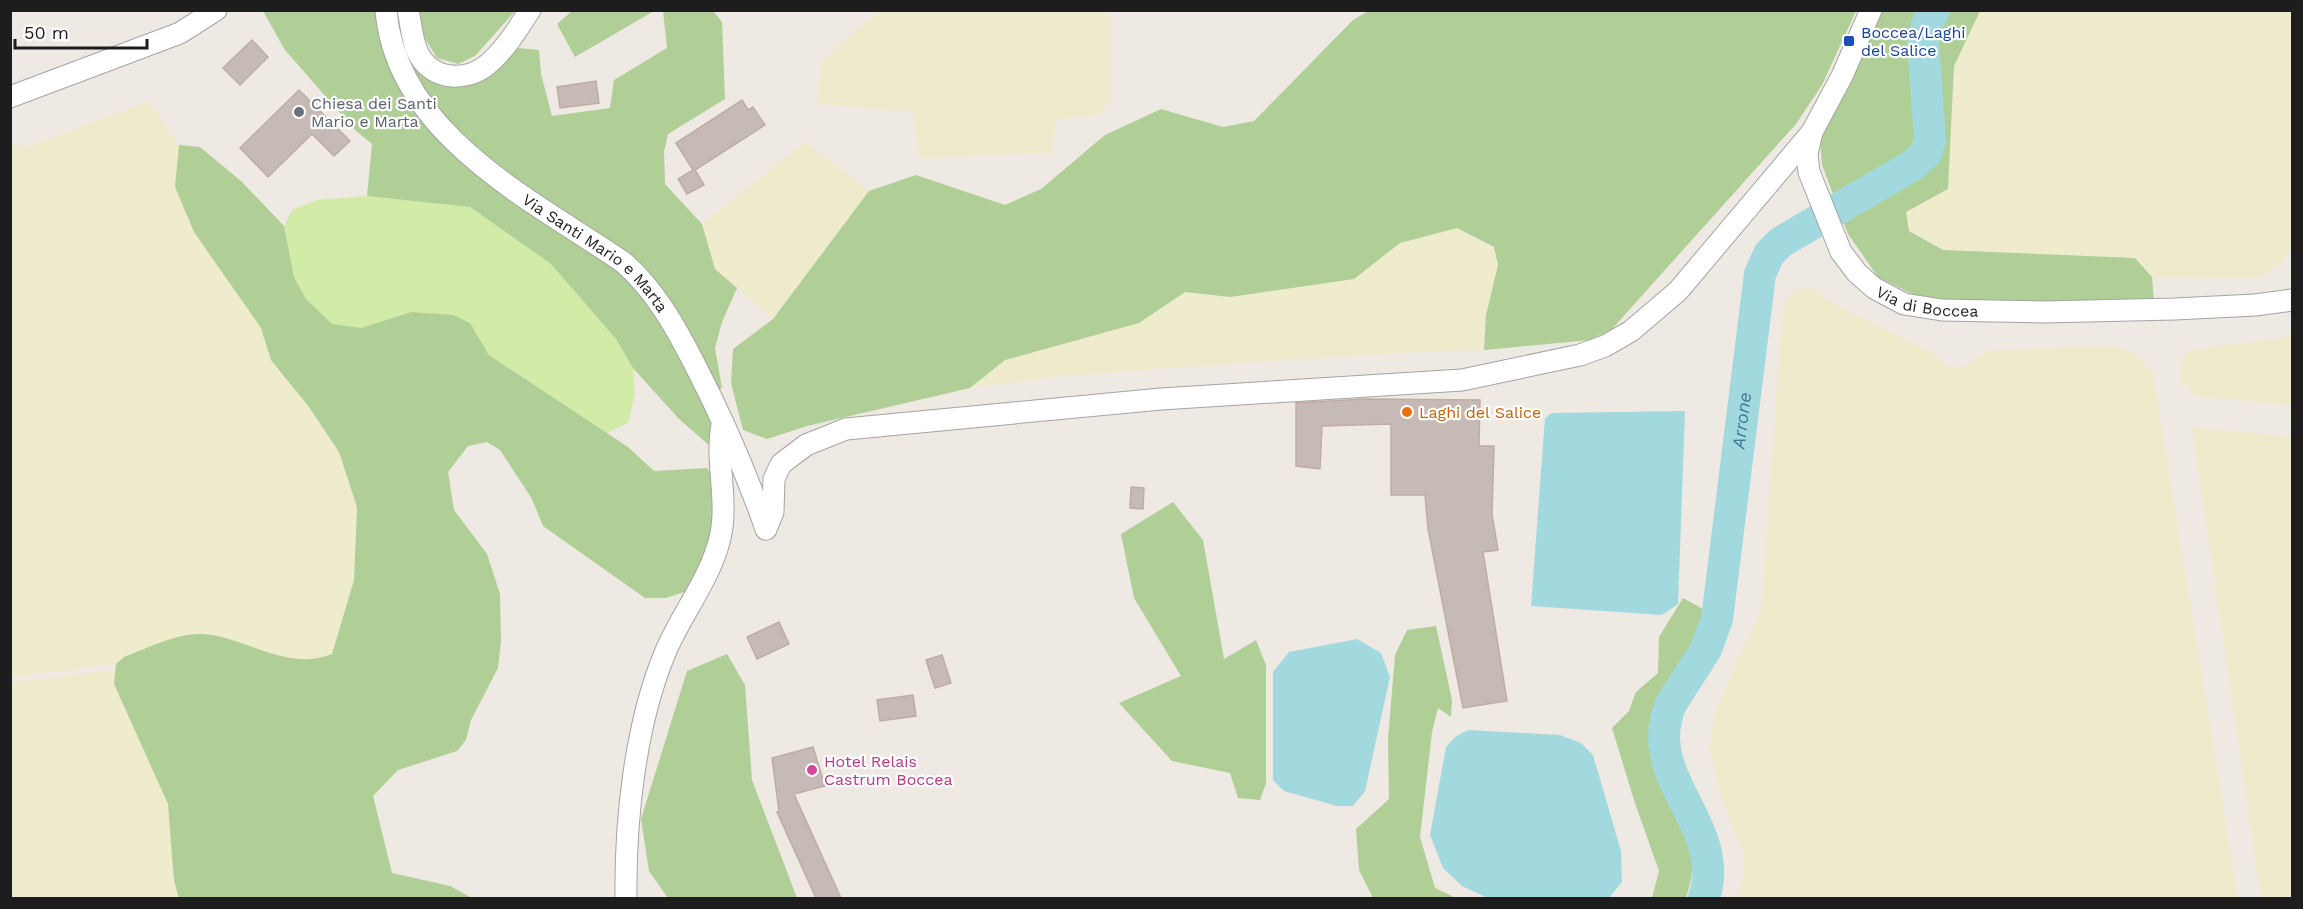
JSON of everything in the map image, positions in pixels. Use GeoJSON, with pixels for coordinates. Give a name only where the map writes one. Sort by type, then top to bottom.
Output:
{"type":"FeatureCollection","features":[{"type":"Feature","properties":{"kind":"street"},"geometry":{"type":"LineString","coordinates":[[10,97],[180,33],[216,10]]}},
{"type":"Feature","properties":{"kind":"street","name":"Via Santi Mario e Marta"},"geometry":{"type":"LineString","coordinates":[[386,10],[388,30],[396,58],[411,88],[431,117],[451,138],[483,165],[536,204],[623,262],[654,294],[679,335],[722,422],[766,529],[773,512],[774,479],[781,464],[806,445],[846,429],[1161,399],[1462,380],[1580,355],[1605,346],[1649,317],[1678,291],[1812,132]]}},
{"type":"Feature","properties":{"kind":"street"},"geometry":{"type":"LineString","coordinates":[[408,10],[416,48],[423,60],[442,75],[453,77],[470,74],[492,60],[506,45],[530,10]]}},
{"type":"Feature","properties":{"kind":"street","name":"Via di Boccea"},"geometry":{"type":"LineString","coordinates":[[1871,10],[1842,76],[1812,132],[1807,154],[1809,172],[1841,252],[1857,273],[1874,288],[1898,302],[1928,309],[2056,312],[2175,309],[2292,300]]}},
{"type":"Feature","properties":{"kind":"street"},"geometry":{"type":"LineString","coordinates":[[626,898],[625,846],[637,763],[653,684],[666,650],[704,579],[720,538],[722,487],[719,440],[722,422]]}},
{"type":"Feature","properties":{"kind":"shaded area"},"geometry":{"type":"Polygon","coordinates":[[[880,10],[1108,11],[1111,99],[1099,115],[1055,119],[1052,153],[918,158],[913,112],[817,104],[822,61],[880,10]]]}},
{"type":"Feature","properties":{"kind":"shaded area"},"geometry":{"type":"Polygon","coordinates":[[[1980,11],[2292,11],[2292,248],[2283,261],[2260,278],[2152,277],[2135,258],[1943,250],[1909,231],[1905,212],[1948,189],[1954,66],[1980,11]]]}},
{"type":"Feature","properties":{"kind":"shaded area"},"geometry":{"type":"Polygon","coordinates":[[[148,101],[179,145],[175,187],[194,232],[262,328],[271,360],[309,407],[339,452],[357,507],[354,580],[332,654],[318,660],[292,660],[212,635],[124,657],[116,664],[11,677],[10,143],[28,147],[148,101]]]}},
{"type":"Feature","properties":{"kind":"shaded area"},"geometry":{"type":"Polygon","coordinates":[[[805,142],[869,191],[773,319],[715,269],[702,224],[805,142]]]}},
{"type":"Feature","properties":{"kind":"shaded area"},"geometry":{"type":"Polygon","coordinates":[[[1457,228],[1494,248],[1498,265],[1486,315],[1484,350],[1381,354],[1125,371],[1051,377],[970,388],[1005,360],[1138,323],[1185,292],[1230,297],[1354,279],[1400,243],[1457,228]]]}},
{"type":"Feature","properties":{"kind":"shaded area"},"geometry":{"type":"Polygon","coordinates":[[[1811,288],[1834,304],[1935,354],[1949,367],[1967,366],[1989,350],[2113,346],[2136,354],[2153,373],[2238,898],[1736,898],[1742,883],[1743,852],[1721,797],[1709,748],[1714,717],[1761,611],[1783,305],[1795,290],[1811,288]]]}},
{"type":"Feature","properties":{"kind":"shaded area"},"geometry":{"type":"Polygon","coordinates":[[[2292,333],[2292,405],[2195,396],[2181,380],[2182,360],[2190,350],[2282,338],[2292,333]]]}},
{"type":"Feature","properties":{"kind":"shaded area"},"geometry":{"type":"Polygon","coordinates":[[[2192,427],[2292,437],[2292,898],[2261,898],[2192,427]]]}},
{"type":"Feature","properties":{"kind":"shaded area"},"geometry":{"type":"Polygon","coordinates":[[[116,670],[114,685],[168,804],[174,881],[179,898],[11,898],[10,683],[116,670]]]}},
{"type":"Feature","properties":{"kind":"green space"},"geometry":{"type":"Polygon","coordinates":[[[263,11],[381,11],[403,92],[631,277],[706,396],[725,459],[679,419],[633,368],[616,339],[551,264],[470,207],[367,196],[372,144],[355,130],[285,50],[263,11]]]}},
{"type":"Feature","properties":{"kind":"green space"},"geometry":{"type":"Polygon","coordinates":[[[418,11],[515,11],[475,56],[458,64],[437,58],[419,29],[418,11]]]}},
{"type":"Feature","properties":{"kind":"green space"},"geometry":{"type":"Polygon","coordinates":[[[572,11],[654,11],[575,57],[557,24],[572,11]]]}},
{"type":"Feature","properties":{"kind":"green space"},"geometry":{"type":"Polygon","coordinates":[[[663,11],[713,11],[722,22],[725,99],[668,134],[664,152],[665,184],[702,224],[715,269],[737,288],[722,322],[715,348],[722,388],[715,393],[659,296],[510,181],[411,83],[410,63],[426,72],[489,75],[518,48],[539,50],[541,74],[552,116],[610,108],[614,80],[667,48],[663,11]]]}},
{"type":"Feature","properties":{"kind":"green space"},"geometry":{"type":"Polygon","coordinates":[[[1368,11],[1856,11],[1822,85],[1796,124],[1612,329],[1590,340],[1484,350],[1486,315],[1498,265],[1494,247],[1457,228],[1400,243],[1354,279],[1230,297],[1185,292],[1139,323],[1005,360],[970,388],[807,426],[767,439],[743,430],[731,383],[733,349],[773,319],[869,191],[916,175],[1005,205],[1041,189],[1105,135],[1161,109],[1223,127],[1254,121],[1353,20],[1368,11]]]}},
{"type":"Feature","properties":{"kind":"green space"},"geometry":{"type":"Polygon","coordinates":[[[1880,11],[1980,11],[1954,66],[1948,189],[1906,212],[1909,231],[1943,250],[2135,258],[2152,277],[2154,302],[1926,301],[1878,277],[1848,234],[1822,165],[1820,140],[1880,11]]]}},
{"type":"Feature","properties":{"kind":"green space"},"geometry":{"type":"Polygon","coordinates":[[[179,145],[200,147],[241,181],[284,226],[294,277],[306,299],[332,324],[361,328],[411,312],[453,315],[470,323],[489,355],[628,447],[654,471],[707,468],[723,492],[710,562],[690,590],[666,598],[645,598],[543,526],[532,499],[500,450],[487,442],[468,446],[448,472],[454,510],[487,554],[500,594],[501,641],[498,668],[471,720],[466,740],[457,751],[398,770],[373,796],[392,873],[450,886],[472,898],[179,898],[174,881],[168,804],[114,684],[116,664],[124,657],[167,640],[201,634],[227,639],[286,657],[301,659],[332,654],[354,580],[357,507],[339,452],[309,407],[271,360],[261,328],[194,232],[175,187],[179,145]]]}},
{"type":"Feature","properties":{"kind":"green space"},"geometry":{"type":"Polygon","coordinates":[[[367,196],[470,207],[551,264],[616,339],[633,368],[635,395],[628,423],[607,433],[489,355],[470,323],[411,312],[361,328],[332,325],[306,299],[294,277],[284,226],[292,210],[317,200],[367,196]]]}},
{"type":"Feature","properties":{"kind":"green space"},"geometry":{"type":"Polygon","coordinates":[[[1173,502],[1203,540],[1224,659],[1256,640],[1266,665],[1266,783],[1260,800],[1238,798],[1230,773],[1172,761],[1119,703],[1181,676],[1134,598],[1121,534],[1173,502]]]}},
{"type":"Feature","properties":{"kind":"green space"},"geometry":{"type":"Polygon","coordinates":[[[1683,598],[1705,610],[1700,641],[1668,695],[1654,746],[1696,845],[1686,898],[1652,898],[1659,871],[1612,728],[1629,711],[1636,692],[1658,673],[1659,637],[1683,598]]]}},
{"type":"Feature","properties":{"kind":"green space"},"geometry":{"type":"Polygon","coordinates":[[[1436,626],[1452,700],[1451,717],[1438,708],[1432,732],[1420,837],[1435,888],[1456,898],[1373,898],[1359,870],[1356,829],[1389,799],[1388,739],[1395,655],[1407,630],[1436,626]]]}},
{"type":"Feature","properties":{"kind":"green space"},"geometry":{"type":"Polygon","coordinates":[[[727,654],[745,685],[752,780],[797,898],[668,898],[649,871],[641,819],[687,671],[727,654]]]}},
{"type":"Feature","properties":{"kind":"water"},"geometry":{"type":"Polygon","coordinates":[[[1685,411],[1678,604],[1662,615],[1531,606],[1545,418],[1552,413],[1685,411]]]}},
{"type":"Feature","properties":{"kind":"water"},"geometry":{"type":"Polygon","coordinates":[[[1357,639],[1381,653],[1390,677],[1365,791],[1353,806],[1337,806],[1284,791],[1273,780],[1273,672],[1289,652],[1357,639]]]}},
{"type":"Feature","properties":{"kind":"water"},"geometry":{"type":"Polygon","coordinates":[[[1468,730],[1560,735],[1581,743],[1593,755],[1621,851],[1622,882],[1609,898],[1488,898],[1462,886],[1443,868],[1430,835],[1446,747],[1455,737],[1468,730]]]}},
{"type":"Feature","properties":{"kind":"building"},"geometry":{"type":"Polygon","coordinates":[[[252,40],[268,57],[240,85],[223,68],[252,40]]]}},
{"type":"Feature","properties":{"kind":"building"},"geometry":{"type":"Polygon","coordinates":[[[596,81],[599,103],[560,108],[557,87],[596,81]]]}},
{"type":"Feature","properties":{"kind":"building","name":"Chiesa dei Santi Mario e Marta"},"geometry":{"type":"Polygon","coordinates":[[[299,90],[350,141],[334,156],[312,134],[268,177],[240,148],[299,90]]]}},
{"type":"Feature","properties":{"kind":"building"},"geometry":{"type":"Polygon","coordinates":[[[742,100],[748,110],[753,107],[765,125],[695,170],[704,185],[687,194],[678,179],[693,170],[676,143],[742,100]]]}},
{"type":"Feature","properties":{"kind":"building"},"geometry":{"type":"Polygon","coordinates":[[[1364,399],[1480,400],[1479,446],[1494,446],[1492,514],[1498,550],[1483,552],[1507,701],[1463,708],[1428,529],[1425,495],[1391,495],[1391,424],[1322,426],[1320,469],[1296,466],[1296,403],[1364,399]]]}},
{"type":"Feature","properties":{"kind":"building"},"geometry":{"type":"Polygon","coordinates":[[[1131,487],[1144,488],[1143,509],[1130,508],[1131,487]]]}},
{"type":"Feature","properties":{"kind":"building"},"geometry":{"type":"Polygon","coordinates":[[[779,622],[789,644],[757,659],[747,637],[779,622]]]}},
{"type":"Feature","properties":{"kind":"building"},"geometry":{"type":"Polygon","coordinates":[[[942,655],[951,683],[935,688],[926,660],[942,655]]]}},
{"type":"Feature","properties":{"kind":"building"},"geometry":{"type":"Polygon","coordinates":[[[913,695],[916,716],[880,721],[877,700],[913,695]]]}},
{"type":"Feature","properties":{"kind":"building"},"geometry":{"type":"Polygon","coordinates":[[[813,747],[825,786],[794,794],[841,898],[816,898],[777,812],[779,811],[772,758],[813,747]]]}},
{"type":"Feature","properties":{"kind":"waterway","name":"Arrone"},"geometry":{"type":"LineString","coordinates":[[1704,898],[1708,871],[1704,847],[1666,755],[1664,731],[1671,704],[1706,649],[1717,619],[1760,274],[1769,254],[1781,242],[1913,165],[1926,153],[1930,141],[1923,41],[1934,10]]}},
{"type":"Feature","properties":{"kind":"place","name":"Boccea/Laghi del Salice"},"geometry":{"type":"Point","coordinates":[1849,41]}},
{"type":"Feature","properties":{"kind":"place","name":"Chiesa dei Santi Mario e Marta"},"geometry":{"type":"Point","coordinates":[299,112]}},
{"type":"Feature","properties":{"kind":"place","name":"Laghi del Salice"},"geometry":{"type":"Point","coordinates":[1407,412]}},
{"type":"Feature","properties":{"kind":"place","name":"Hotel Relais Castrum Boccea"},"geometry":{"type":"Point","coordinates":[812,770]}}]}
